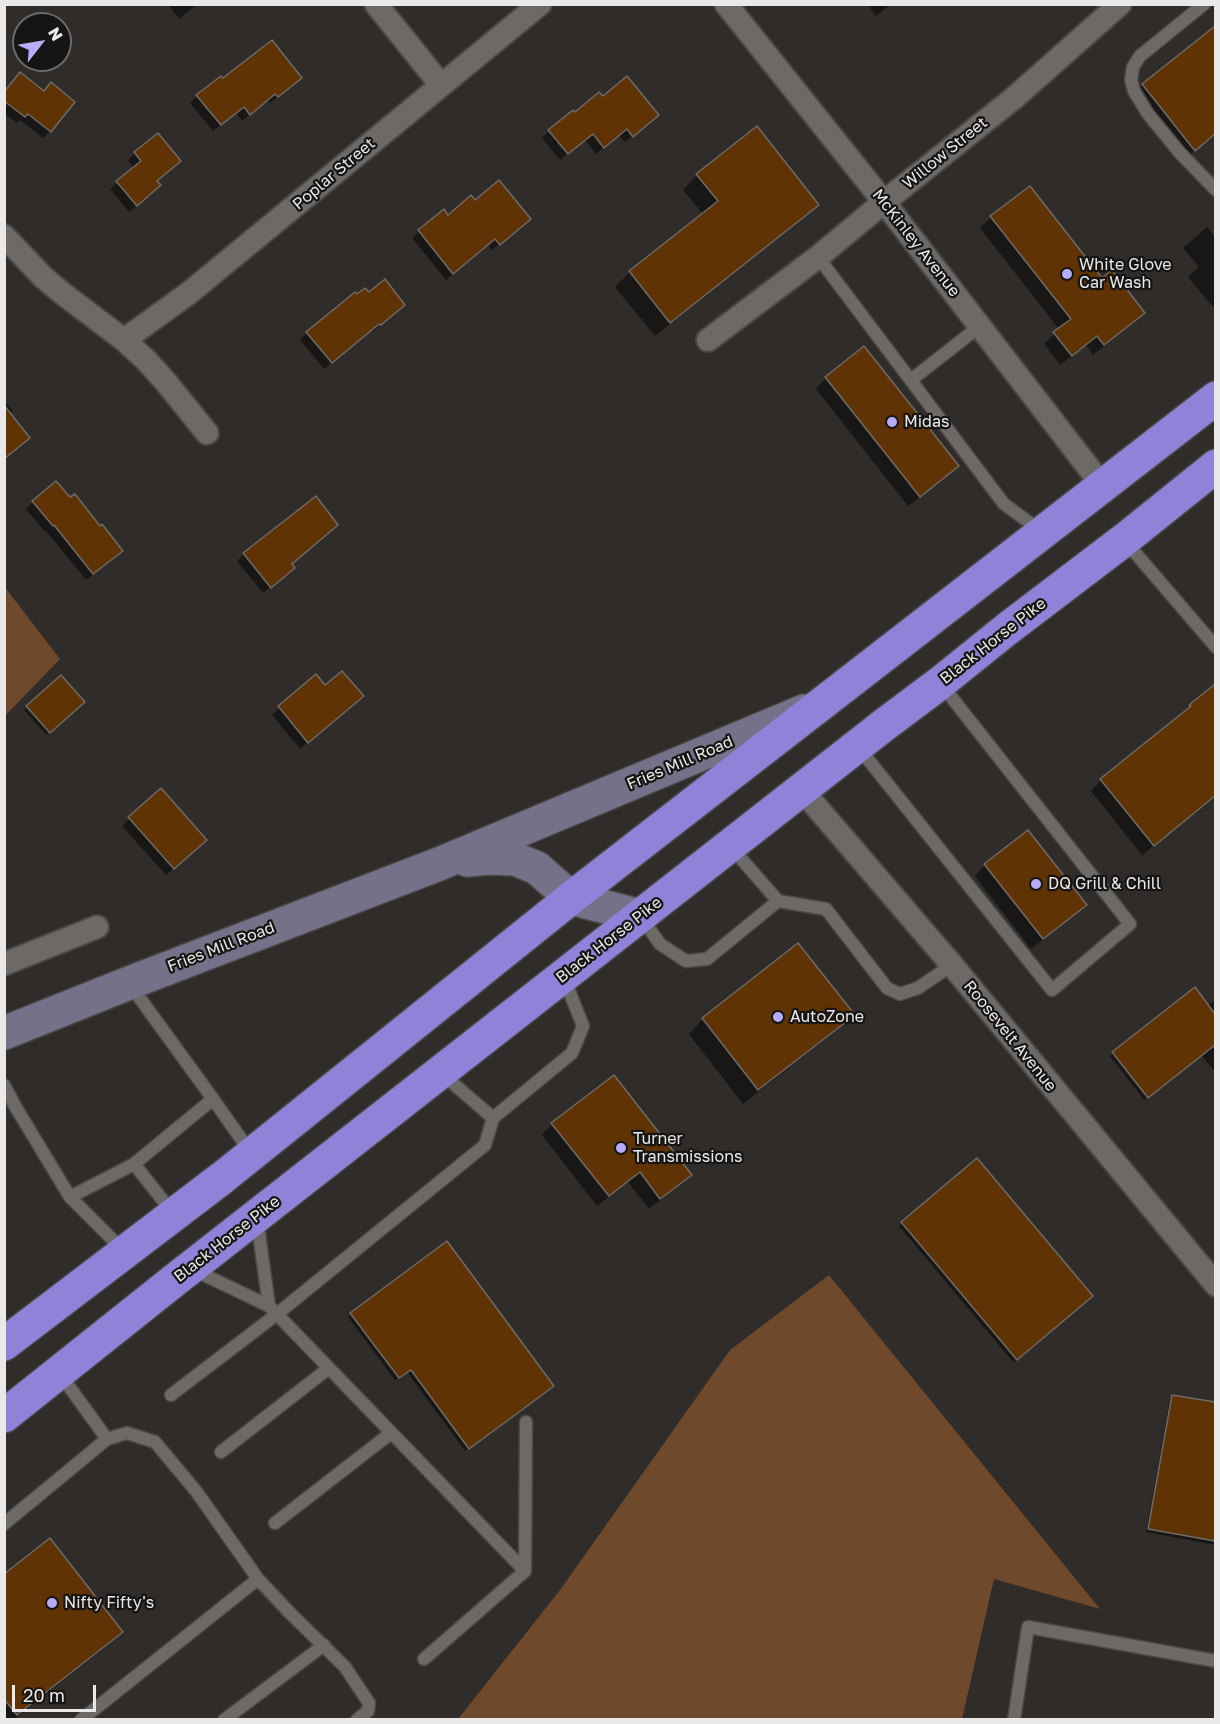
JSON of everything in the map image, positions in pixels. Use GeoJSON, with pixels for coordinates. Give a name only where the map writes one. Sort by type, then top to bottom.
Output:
{"type":"FeatureCollection","features":[{"type":"Feature","properties":{"kind":"highway"},"geometry":{"type":"LineString","coordinates":[[4,1344],[252,1154],[571,898],[1215,398]]}},
{"type":"Feature","properties":{"kind":"highway","name":"Black Horse Pike"},"geometry":{"type":"LineString","coordinates":[[4,1416],[440,1072],[1124,540],[1215,466]]}},
{"type":"Feature","properties":{"kind":"main road","name":"Fries Mill Road"},"geometry":{"type":"LineString","coordinates":[[4,1033],[439,864],[823,704]]}},
{"type":"Feature","properties":{"kind":"main road","name":"Fries Mill Road"},"geometry":{"type":"LineString","coordinates":[[439,864],[489,858],[515,859],[537,868],[571,898],[640,916]]}},
{"type":"Feature","properties":{"kind":"street"},"geometry":{"type":"LineString","coordinates":[[376,4],[441,85]]}},
{"type":"Feature","properties":{"kind":"street","name":"Poplar Street"},"geometry":{"type":"LineString","coordinates":[[124,340],[189,293],[540,4]]}},
{"type":"Feature","properties":{"kind":"street","name":"McKinley Avenue"},"geometry":{"type":"LineString","coordinates":[[726,4],[884,202],[1102,485]]}},
{"type":"Feature","properties":{"kind":"street","name":"Willow Street"},"geometry":{"type":"LineString","coordinates":[[708,340],[818,257],[1014,98],[1120,4]]}},
{"type":"Feature","properties":{"kind":"street"},"geometry":{"type":"LineString","coordinates":[[4,236],[43,277],[146,360],[207,433]]}},
{"type":"Feature","properties":{"kind":"street","name":"Roosevelt Avenue"},"geometry":{"type":"LineString","coordinates":[[802,790],[952,965],[1215,1285]]}},
{"type":"Feature","properties":{"kind":"street"},"geometry":{"type":"LineString","coordinates":[[4,964],[97,927]]}},
{"type":"Feature","properties":{"kind":"lane"},"geometry":{"type":"LineString","coordinates":[[1204,4],[1140,56],[1133,67],[1131,80],[1148,114],[1215,190]]}},
{"type":"Feature","properties":{"kind":"lane"},"geometry":{"type":"LineString","coordinates":[[818,257],[1004,504],[1042,532]]}},
{"type":"Feature","properties":{"kind":"lane"},"geometry":{"type":"LineString","coordinates":[[911,380],[980,326]]}},
{"type":"Feature","properties":{"kind":"lane"},"geometry":{"type":"LineString","coordinates":[[1124,540],[1215,648]]}},
{"type":"Feature","properties":{"kind":"lane"},"geometry":{"type":"LineString","coordinates":[[857,747],[1052,990],[1130,924],[940,683]]}},
{"type":"Feature","properties":{"kind":"lane"},"geometry":{"type":"LineString","coordinates":[[730,846],[778,901],[826,909],[887,988],[900,994],[918,988],[952,965]]}},
{"type":"Feature","properties":{"kind":"lane"},"geometry":{"type":"LineString","coordinates":[[640,916],[660,944],[686,961],[707,959],[778,901]]}},
{"type":"Feature","properties":{"kind":"lane"},"geometry":{"type":"LineString","coordinates":[[171,1395],[273,1310],[485,1145],[493,1118],[572,1053],[583,1026],[563,976]]}},
{"type":"Feature","properties":{"kind":"lane"},"geometry":{"type":"LineString","coordinates":[[129,983],[252,1154]]}},
{"type":"Feature","properties":{"kind":"lane"},"geometry":{"type":"LineString","coordinates":[[440,1072],[493,1118]]}},
{"type":"Feature","properties":{"kind":"lane"},"geometry":{"type":"LineString","coordinates":[[4,1085],[70,1197],[125,1252]]}},
{"type":"Feature","properties":{"kind":"lane"},"geometry":{"type":"LineString","coordinates":[[70,1197],[134,1164],[213,1099]]}},
{"type":"Feature","properties":{"kind":"lane"},"geometry":{"type":"LineString","coordinates":[[134,1164],[174,1214]]}},
{"type":"Feature","properties":{"kind":"lane"},"geometry":{"type":"LineString","coordinates":[[257,1216],[273,1310]]}},
{"type":"Feature","properties":{"kind":"lane"},"geometry":{"type":"LineString","coordinates":[[190,1268],[273,1310],[525,1571]]}},
{"type":"Feature","properties":{"kind":"lane"},"geometry":{"type":"LineString","coordinates":[[221,1452],[329,1368]]}},
{"type":"Feature","properties":{"kind":"lane"},"geometry":{"type":"LineString","coordinates":[[59,1373],[107,1439]]}},
{"type":"Feature","properties":{"kind":"lane"},"geometry":{"type":"LineString","coordinates":[[424,1659],[525,1571],[526,1422]]}},
{"type":"Feature","properties":{"kind":"lane"},"geometry":{"type":"LineString","coordinates":[[4,1524],[107,1439],[127,1433],[155,1442],[196,1491],[258,1579],[345,1667],[369,1703],[368,1711],[357,1719]]}},
{"type":"Feature","properties":{"kind":"lane"},"geometry":{"type":"LineString","coordinates":[[275,1524],[391,1433]]}},
{"type":"Feature","properties":{"kind":"lane"},"geometry":{"type":"LineString","coordinates":[[81,1719],[258,1579]]}},
{"type":"Feature","properties":{"kind":"lane"},"geometry":{"type":"LineString","coordinates":[[1014,1719],[1028,1627],[1215,1661]]}},
{"type":"Feature","properties":{"kind":"lane"},"geometry":{"type":"LineString","coordinates":[[224,1719],[324,1645]]}},
{"type":"Feature","properties":{"kind":"shaded area"},"geometry":{"type":"Polygon","coordinates":[[[4,586],[60,659],[5,716],[4,716],[4,586]]]}},
{"type":"Feature","properties":{"kind":"shaded area"},"geometry":{"type":"Polygon","coordinates":[[[829,1275],[1100,1609],[994,1579],[962,1719],[458,1719],[560,1590],[730,1350],[829,1275]]]}},
{"type":"Feature","properties":{"kind":"building"},"geometry":{"type":"Polygon","coordinates":[[[1215,26],[1215,134],[1195,151],[1142,84],[1215,26]]]}},
{"type":"Feature","properties":{"kind":"building"},"geometry":{"type":"Polygon","coordinates":[[[272,40],[302,78],[278,97],[275,94],[250,115],[244,107],[221,125],[196,95],[221,76],[223,78],[272,40]]]}},
{"type":"Feature","properties":{"kind":"building"},"geometry":{"type":"Polygon","coordinates":[[[20,72],[44,91],[51,82],[75,102],[51,132],[28,114],[25,117],[4,101],[4,92],[20,72]]]}},
{"type":"Feature","properties":{"kind":"building"},"geometry":{"type":"Polygon","coordinates":[[[627,76],[659,115],[633,137],[627,129],[604,148],[593,134],[568,154],[548,130],[599,92],[603,96],[627,76]]]}},
{"type":"Feature","properties":{"kind":"building"},"geometry":{"type":"Polygon","coordinates":[[[757,126],[819,205],[670,323],[629,271],[718,201],[696,174],[757,126]]]}},
{"type":"Feature","properties":{"kind":"building"},"geometry":{"type":"Polygon","coordinates":[[[158,133],[181,161],[157,181],[161,185],[137,206],[116,181],[141,161],[134,152],[158,133]]]}},
{"type":"Feature","properties":{"kind":"building"},"geometry":{"type":"Polygon","coordinates":[[[499,180],[531,219],[500,245],[495,239],[453,274],[418,230],[444,209],[448,215],[471,195],[475,200],[499,180]]]}},
{"type":"Feature","properties":{"kind":"building","name":"White Glove Car Wash"},"geometry":{"type":"Polygon","coordinates":[[[1030,186],[1102,278],[1112,270],[1145,313],[1104,345],[1097,336],[1072,356],[1053,332],[1071,319],[990,216],[1030,186]]]}},
{"type":"Feature","properties":{"kind":"building"},"geometry":{"type":"Polygon","coordinates":[[[385,279],[405,305],[332,363],[306,332],[355,292],[357,294],[365,288],[369,292],[385,279]]]}},
{"type":"Feature","properties":{"kind":"building","name":"Midas"},"geometry":{"type":"Polygon","coordinates":[[[864,346],[959,466],[920,497],[825,377],[864,346]]]}},
{"type":"Feature","properties":{"kind":"building"},"geometry":{"type":"Polygon","coordinates":[[[4,405],[30,438],[4,459],[4,405]]]}},
{"type":"Feature","properties":{"kind":"building"},"geometry":{"type":"Polygon","coordinates":[[[56,481],[70,497],[75,494],[123,551],[93,574],[32,501],[56,481]]]}},
{"type":"Feature","properties":{"kind":"building"},"geometry":{"type":"Polygon","coordinates":[[[316,496],[338,525],[292,564],[295,568],[271,588],[243,553],[316,496]]]}},
{"type":"Feature","properties":{"kind":"building"},"geometry":{"type":"Polygon","coordinates":[[[342,671],[364,696],[308,743],[278,706],[316,674],[325,685],[342,671]]]}},
{"type":"Feature","properties":{"kind":"building"},"geometry":{"type":"Polygon","coordinates":[[[61,675],[85,702],[50,733],[26,706],[61,675]]]}},
{"type":"Feature","properties":{"kind":"building"},"geometry":{"type":"Polygon","coordinates":[[[1215,684],[1215,796],[1154,846],[1100,779],[1215,684]]]}},
{"type":"Feature","properties":{"kind":"building"},"geometry":{"type":"Polygon","coordinates":[[[161,788],[207,840],[174,869],[128,817],[161,788]]]}},
{"type":"Feature","properties":{"kind":"building","name":"DQ Grill & Chill"},"geometry":{"type":"Polygon","coordinates":[[[1028,830],[1087,905],[1043,939],[984,864],[1028,830]]]}},
{"type":"Feature","properties":{"kind":"building","name":"AutoZone"},"geometry":{"type":"Polygon","coordinates":[[[798,943],[855,1015],[758,1090],[702,1018],[798,943]]]}},
{"type":"Feature","properties":{"kind":"building"},"geometry":{"type":"Polygon","coordinates":[[[1195,987],[1215,1014],[1215,1045],[1148,1098],[1112,1052],[1195,987]]]}},
{"type":"Feature","properties":{"kind":"building","name":"Turner Transmissions"},"geometry":{"type":"Polygon","coordinates":[[[614,1075],[692,1175],[660,1199],[640,1172],[609,1196],[551,1123],[614,1075]]]}},
{"type":"Feature","properties":{"kind":"building"},"geometry":{"type":"Polygon","coordinates":[[[977,1158],[1093,1296],[1017,1360],[901,1222],[977,1158]]]}},
{"type":"Feature","properties":{"kind":"building"},"geometry":{"type":"Polygon","coordinates":[[[447,1241],[554,1386],[469,1449],[411,1370],[399,1378],[350,1313],[447,1241]]]}},
{"type":"Feature","properties":{"kind":"building"},"geometry":{"type":"Polygon","coordinates":[[[1172,1395],[1215,1402],[1215,1541],[1148,1529],[1172,1395]]]}},
{"type":"Feature","properties":{"kind":"building","name":"Nifty Fifty's"},"geometry":{"type":"Polygon","coordinates":[[[50,1538],[123,1632],[17,1715],[4,1699],[4,1574],[50,1538]]]}},
{"type":"Feature","properties":{"kind":"place","name":"White Glove Car Wash"},"geometry":{"type":"Point","coordinates":[1067,274]}},
{"type":"Feature","properties":{"kind":"place","name":"Midas"},"geometry":{"type":"Point","coordinates":[892,422]}},
{"type":"Feature","properties":{"kind":"place","name":"DQ Grill & Chill"},"geometry":{"type":"Point","coordinates":[1036,884]}},
{"type":"Feature","properties":{"kind":"place","name":"AutoZone"},"geometry":{"type":"Point","coordinates":[778,1017]}},
{"type":"Feature","properties":{"kind":"place","name":"Turner Transmissions"},"geometry":{"type":"Point","coordinates":[621,1148]}},
{"type":"Feature","properties":{"kind":"place","name":"Nifty Fifty's"},"geometry":{"type":"Point","coordinates":[52,1603]}}]}
